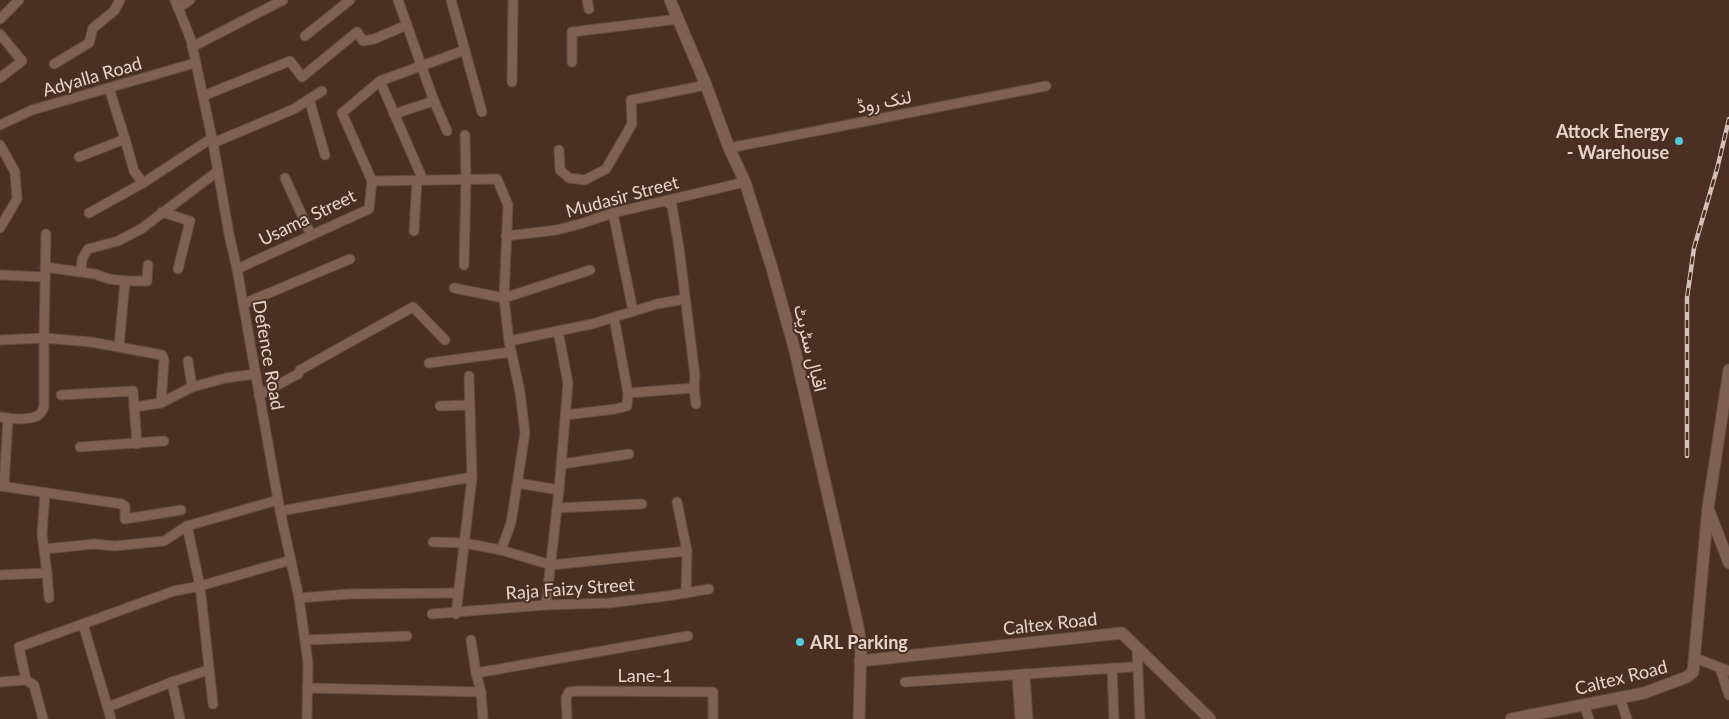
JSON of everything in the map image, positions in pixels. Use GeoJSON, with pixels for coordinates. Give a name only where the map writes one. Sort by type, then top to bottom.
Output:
{"type":"FeatureCollection","features":[{"type":"Feature","properties":{"kind":"street"},"geometry":{"type":"LineString","coordinates":[[0,19],[19,0]]}},
{"type":"Feature","properties":{"kind":"street"},"geometry":{"type":"LineString","coordinates":[[54,64],[89,42],[93,28],[114,11],[120,0]]}},
{"type":"Feature","properties":{"kind":"street"},"geometry":{"type":"LineString","coordinates":[[177,4],[190,0]]}},
{"type":"Feature","properties":{"kind":"street"},"geometry":{"type":"LineString","coordinates":[[192,47],[283,0]]}},
{"type":"Feature","properties":{"kind":"street"},"geometry":{"type":"LineString","coordinates":[[305,36],[350,0]]}},
{"type":"Feature","properties":{"kind":"street"},"geometry":{"type":"LineString","coordinates":[[398,0],[434,101],[447,131]]}},
{"type":"Feature","properties":{"kind":"street"},"geometry":{"type":"LineString","coordinates":[[451,0],[482,112]]}},
{"type":"Feature","properties":{"kind":"street"},"geometry":{"type":"LineString","coordinates":[[512,82],[513,0]]}},
{"type":"Feature","properties":{"kind":"street","name":"اقبال سٹریٹ"},"geometry":{"type":"LineString","coordinates":[[670,0],[744,182],[771,264],[795,351],[857,618],[861,646],[859,719]]}},
{"type":"Feature","properties":{"kind":"street","name":"Defence Road"},"geometry":{"type":"LineString","coordinates":[[177,4],[191,40],[204,96],[280,511],[299,598],[308,663],[307,719]]}},
{"type":"Feature","properties":{"kind":"street"},"geometry":{"type":"LineString","coordinates":[[572,62],[572,32],[678,19]]}},
{"type":"Feature","properties":{"kind":"street"},"geometry":{"type":"LineString","coordinates":[[204,96],[290,61],[302,77],[357,32],[363,41],[374,39],[408,25]]}},
{"type":"Feature","properties":{"kind":"street"},"geometry":{"type":"LineString","coordinates":[[0,34],[22,61],[0,78]]}},
{"type":"Feature","properties":{"kind":"street"},"geometry":{"type":"LineString","coordinates":[[465,50],[380,81],[342,112],[372,181],[497,179],[508,205],[504,298],[509,341],[520,392],[525,434],[511,523],[501,550]]}},
{"type":"Feature","properties":{"kind":"street","name":"Adyalla Road"},"geometry":{"type":"LineString","coordinates":[[0,125],[32,110],[195,63]]}},
{"type":"Feature","properties":{"kind":"street"},"geometry":{"type":"LineString","coordinates":[[380,81],[420,180],[414,231]]}},
{"type":"Feature","properties":{"kind":"street"},"geometry":{"type":"LineString","coordinates":[[559,150],[560,170],[569,178],[585,180],[606,169],[632,124],[631,100],[706,86]]}},
{"type":"Feature","properties":{"kind":"street","name":"لنک روڈ"},"geometry":{"type":"LineString","coordinates":[[729,148],[1046,86]]}},
{"type":"Feature","properties":{"kind":"street"},"geometry":{"type":"LineString","coordinates":[[109,88],[134,171],[143,183]]}},
{"type":"Feature","properties":{"kind":"street"},"geometry":{"type":"LineString","coordinates":[[89,213],[143,183],[212,140],[294,109],[322,91]]}},
{"type":"Feature","properties":{"kind":"street"},"geometry":{"type":"LineString","coordinates":[[309,100],[325,155]]}},
{"type":"Feature","properties":{"kind":"street"},"geometry":{"type":"LineString","coordinates":[[394,114],[434,101]]}},
{"type":"Feature","properties":{"kind":"street"},"geometry":{"type":"LineString","coordinates":[[464,265],[465,135]]}},
{"type":"Feature","properties":{"kind":"street"},"geometry":{"type":"LineString","coordinates":[[79,157],[125,139]]}},
{"type":"Feature","properties":{"kind":"street"},"geometry":{"type":"LineString","coordinates":[[0,145],[15,172],[17,199],[0,228]]}},
{"type":"Feature","properties":{"kind":"street"},"geometry":{"type":"LineString","coordinates":[[82,271],[82,259],[88,249],[118,241],[141,229],[218,171]]}},
{"type":"Feature","properties":{"kind":"street"},"geometry":{"type":"LineString","coordinates":[[286,178],[311,235]]}},
{"type":"Feature","properties":{"kind":"street","name":"Usama Street"},"geometry":{"type":"LineString","coordinates":[[237,269],[369,209],[372,181]]}},
{"type":"Feature","properties":{"kind":"street","name":"Mudasir Street"},"geometry":{"type":"LineString","coordinates":[[506,236],[557,230],[583,224],[613,213],[744,182]]}},
{"type":"Feature","properties":{"kind":"street"},"geometry":{"type":"LineString","coordinates":[[666,201],[672,206],[695,376],[696,404]]}},
{"type":"Feature","properties":{"kind":"street"},"geometry":{"type":"LineString","coordinates":[[162,212],[190,221],[178,269]]}},
{"type":"Feature","properties":{"kind":"street"},"geometry":{"type":"LineString","coordinates":[[613,213],[633,311]]}},
{"type":"Feature","properties":{"kind":"street"},"geometry":{"type":"LineString","coordinates":[[46,234],[44,406],[38,416],[4,418],[2,486],[122,504],[125,506],[125,518],[129,519],[181,510]]}},
{"type":"Feature","properties":{"kind":"street"},"geometry":{"type":"LineString","coordinates":[[242,304],[350,259]]}},
{"type":"Feature","properties":{"kind":"street"},"geometry":{"type":"LineString","coordinates":[[46,267],[82,271],[109,279],[147,281],[148,265]]}},
{"type":"Feature","properties":{"kind":"street"},"geometry":{"type":"LineString","coordinates":[[454,288],[504,298],[590,270]]}},
{"type":"Feature","properties":{"kind":"street"},"geometry":{"type":"LineString","coordinates":[[0,275],[45,277]]}},
{"type":"Feature","properties":{"kind":"street"},"geometry":{"type":"LineString","coordinates":[[119,347],[125,281]]}},
{"type":"Feature","properties":{"kind":"street"},"geometry":{"type":"LineString","coordinates":[[509,341],[614,318],[657,304],[685,299]]}},
{"type":"Feature","properties":{"kind":"street"},"geometry":{"type":"LineString","coordinates":[[259,395],[413,307],[445,340]]}},
{"type":"Feature","properties":{"kind":"street"},"geometry":{"type":"LineString","coordinates":[[566,415],[627,406],[628,393],[614,318]]}},
{"type":"Feature","properties":{"kind":"street"},"geometry":{"type":"LineString","coordinates":[[546,606],[562,464],[568,383],[558,331]]}},
{"type":"Feature","properties":{"kind":"street"},"geometry":{"type":"LineString","coordinates":[[0,340],[44,338],[91,342],[162,355],[164,360],[161,403]]}},
{"type":"Feature","properties":{"kind":"street"},"geometry":{"type":"LineString","coordinates":[[429,363],[512,352]]}},
{"type":"Feature","properties":{"kind":"street"},"geometry":{"type":"LineString","coordinates":[[188,361],[192,388]]}},
{"type":"Feature","properties":{"kind":"street","name":"Caltex Road"},"geometry":{"type":"LineString","coordinates":[[1510,719],[1554,715],[1584,705],[1644,693],[1687,678],[1693,672],[1708,508],[1729,370]]}},
{"type":"Feature","properties":{"kind":"street"},"geometry":{"type":"LineString","coordinates":[[134,406],[161,403],[192,388],[226,378],[256,374]]}},
{"type":"Feature","properties":{"kind":"street"},"geometry":{"type":"LineString","coordinates":[[456,614],[472,477],[469,376]]}},
{"type":"Feature","properties":{"kind":"street"},"geometry":{"type":"LineString","coordinates":[[628,393],[694,388]]}},
{"type":"Feature","properties":{"kind":"street"},"geometry":{"type":"LineString","coordinates":[[61,395],[133,390],[137,444]]}},
{"type":"Feature","properties":{"kind":"street"},"geometry":{"type":"LineString","coordinates":[[440,406],[469,405]]}},
{"type":"Feature","properties":{"kind":"street"},"geometry":{"type":"LineString","coordinates":[[80,447],[164,441]]}},
{"type":"Feature","properties":{"kind":"street"},"geometry":{"type":"LineString","coordinates":[[562,464],[629,454]]}},
{"type":"Feature","properties":{"kind":"street"},"geometry":{"type":"LineString","coordinates":[[280,511],[472,477]]}},
{"type":"Feature","properties":{"kind":"street"},"geometry":{"type":"LineString","coordinates":[[518,483],[559,490]]}},
{"type":"Feature","properties":{"kind":"street"},"geometry":{"type":"LineString","coordinates":[[46,493],[42,534],[49,598]]}},
{"type":"Feature","properties":{"kind":"street"},"geometry":{"type":"LineString","coordinates":[[44,549],[94,544],[115,546],[164,541],[187,526],[278,500]]}},
{"type":"Feature","properties":{"kind":"street"},"geometry":{"type":"LineString","coordinates":[[677,502],[687,551],[686,593]]}},
{"type":"Feature","properties":{"kind":"street"},"geometry":{"type":"LineString","coordinates":[[557,508],[642,504]]}},
{"type":"Feature","properties":{"kind":"street"},"geometry":{"type":"LineString","coordinates":[[1708,508],[1729,563]]}},
{"type":"Feature","properties":{"kind":"street"},"geometry":{"type":"LineString","coordinates":[[187,526],[200,586],[213,704]]}},
{"type":"Feature","properties":{"kind":"street"},"geometry":{"type":"LineString","coordinates":[[433,542],[464,543],[501,550],[551,565],[687,551]]}},
{"type":"Feature","properties":{"kind":"street"},"geometry":{"type":"LineString","coordinates":[[26,680],[19,647],[174,591],[200,586],[291,560]]}},
{"type":"Feature","properties":{"kind":"street"},"geometry":{"type":"LineString","coordinates":[[0,575],[47,573]]}},
{"type":"Feature","properties":{"kind":"street","name":"Raja Faizy Street"},"geometry":{"type":"LineString","coordinates":[[432,614],[609,603],[709,590]]}},
{"type":"Feature","properties":{"kind":"street"},"geometry":{"type":"LineString","coordinates":[[299,598],[349,594],[458,593]]}},
{"type":"Feature","properties":{"kind":"street"},"geometry":{"type":"LineString","coordinates":[[82,624],[111,719]]}},
{"type":"Feature","properties":{"kind":"street","name":"Caltex Road"},"geometry":{"type":"LineString","coordinates":[[860,661],[1122,633],[1210,719]]}},
{"type":"Feature","properties":{"kind":"street"},"geometry":{"type":"LineString","coordinates":[[305,640],[407,636]]}},
{"type":"Feature","properties":{"kind":"street"},"geometry":{"type":"LineString","coordinates":[[476,673],[688,636]]}},
{"type":"Feature","properties":{"kind":"street"},"geometry":{"type":"LineString","coordinates":[[471,640],[481,692],[483,719]]}},
{"type":"Feature","properties":{"kind":"street"},"geometry":{"type":"LineString","coordinates":[[1137,647],[1140,719]]}},
{"type":"Feature","properties":{"kind":"street"},"geometry":{"type":"LineString","coordinates":[[1695,658],[1725,670],[1729,695]]}},
{"type":"Feature","properties":{"kind":"street"},"geometry":{"type":"LineString","coordinates":[[905,682],[1131,667]]}},
{"type":"Feature","properties":{"kind":"street"},"geometry":{"type":"LineString","coordinates":[[1112,668],[1113,719]]}},
{"type":"Feature","properties":{"kind":"street"},"geometry":{"type":"LineString","coordinates":[[108,707],[208,670]]}},
{"type":"Feature","properties":{"kind":"street"},"geometry":{"type":"LineString","coordinates":[[1020,719],[1021,674]]}},
{"type":"Feature","properties":{"kind":"street"},"geometry":{"type":"LineString","coordinates":[[1021,674],[1028,719]]}},
{"type":"Feature","properties":{"kind":"street"},"geometry":{"type":"LineString","coordinates":[[0,682],[26,680],[34,685],[43,719]]}},
{"type":"Feature","properties":{"kind":"street"},"geometry":{"type":"LineString","coordinates":[[172,682],[180,719]]}},
{"type":"Feature","properties":{"kind":"street"},"geometry":{"type":"LineString","coordinates":[[307,688],[481,692]]}},
{"type":"Feature","properties":{"kind":"street","name":"Lane-1"},"geometry":{"type":"LineString","coordinates":[[567,719],[566,698],[570,692],[577,691],[713,692],[713,719]]}},
{"type":"Feature","properties":{"kind":"street"},"geometry":{"type":"LineString","coordinates":[[1620,698],[1627,719]]}},
{"type":"Feature","properties":{"kind":"street"},"geometry":{"type":"LineString","coordinates":[[1584,705],[1588,719]]}},
{"type":"Feature","properties":{"kind":"railway"},"geometry":{"type":"LineString","coordinates":[[1687,456],[1687,298],[1694,248],[1717,169],[1729,119]]}},
{"type":"Feature","properties":{"kind":"place","name":"Attock Energy - Warehouse"},"geometry":{"type":"Point","coordinates":[1679,141]}},
{"type":"Feature","properties":{"kind":"place","name":"ARL Parking"},"geometry":{"type":"Point","coordinates":[800,642]}}]}
